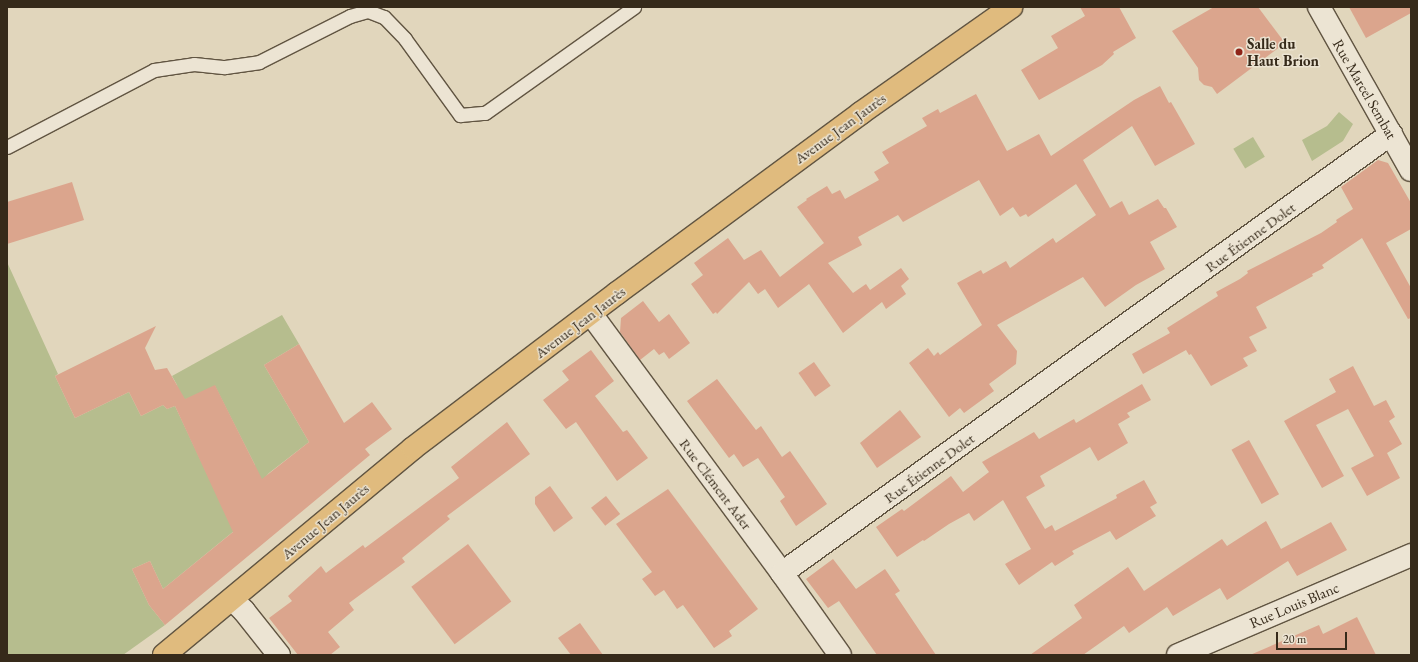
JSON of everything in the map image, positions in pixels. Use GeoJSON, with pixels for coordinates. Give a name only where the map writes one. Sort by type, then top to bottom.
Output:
{"type":"FeatureCollection","features":[{"type":"Feature","properties":{"kind":"main road","name":"Avenue Jean Jaurès"},"geometry":{"type":"LineString","coordinates":[[164,655],[414,448],[860,113],[1011,7]]}},
{"type":"Feature","properties":{"kind":"street","name":"Rue Marcel Sembat"},"geometry":{"type":"LineString","coordinates":[[1319,7],[1411,170]]}},
{"type":"Feature","properties":{"kind":"street","name":"Rue Étienne Dolet"},"geometry":{"type":"LineString","coordinates":[[782,574],[1391,134]]}},
{"type":"Feature","properties":{"kind":"street","name":"Rue Clément Ader"},"geometry":{"type":"LineString","coordinates":[[591,314],[840,655]]}},
{"type":"Feature","properties":{"kind":"street","name":"Rue Louis Blanc"},"geometry":{"type":"LineString","coordinates":[[1178,655],[1411,555]]}},
{"type":"Feature","properties":{"kind":"street"},"geometry":{"type":"LineString","coordinates":[[232,599],[244,611],[279,655]]}},
{"type":"Feature","properties":{"kind":"lane"},"geometry":{"type":"LineString","coordinates":[[7,147],[154,70],[194,64],[225,67],[259,62],[350,16],[368,11],[384,17],[405,39],[460,114],[485,113],[634,7]]}},
{"type":"Feature","properties":{"kind":"green space"},"geometry":{"type":"Polygon","coordinates":[[[1339,112],[1353,124],[1343,141],[1312,161],[1302,140],[1327,126],[1339,112]]]}},
{"type":"Feature","properties":{"kind":"green space"},"geometry":{"type":"Polygon","coordinates":[[[1253,137],[1265,157],[1245,169],[1233,149],[1253,137]]]}},
{"type":"Feature","properties":{"kind":"green space"},"geometry":{"type":"Polygon","coordinates":[[[7,262],[58,374],[55,376],[75,418],[129,392],[141,416],[163,405],[167,409],[175,406],[234,531],[163,589],[150,561],[132,569],[149,605],[165,625],[123,655],[7,655],[7,262]]]}},
{"type":"Feature","properties":{"kind":"green space"},"geometry":{"type":"Polygon","coordinates":[[[282,315],[299,344],[264,365],[309,442],[269,473],[253,491],[243,471],[255,465],[215,386],[180,402],[177,385],[172,376],[282,315]]]}},
{"type":"Feature","properties":{"kind":"building"},"geometry":{"type":"Polygon","coordinates":[[[1080,7],[1119,7],[1136,38],[1113,52],[1114,54],[1102,65],[1039,100],[1021,70],[1058,48],[1051,36],[1085,16],[1080,7]]]}},
{"type":"Feature","properties":{"kind":"building","name":"Salle du Haut Brion"},"geometry":{"type":"Polygon","coordinates":[[[1214,7],[1258,7],[1285,43],[1217,94],[1212,87],[1204,85],[1199,80],[1198,68],[1172,31],[1214,7]]]}},
{"type":"Feature","properties":{"kind":"building"},"geometry":{"type":"Polygon","coordinates":[[[1349,7],[1411,7],[1411,13],[1366,38],[1349,7]]]}},
{"type":"Feature","properties":{"kind":"building"},"geometry":{"type":"Polygon","coordinates":[[[1160,86],[1195,144],[1155,166],[1132,126],[1083,160],[1110,208],[1122,201],[1129,215],[1158,199],[1164,208],[1166,208],[1177,227],[1150,242],[1165,269],[1136,285],[1105,307],[1083,277],[997,325],[1017,351],[1016,364],[989,384],[994,391],[964,413],[960,408],[949,417],[909,363],[928,348],[934,356],[938,352],[940,355],[982,325],[957,283],[981,270],[983,274],[1006,261],[1010,268],[1053,238],[1056,243],[1096,215],[1076,184],[1028,217],[1026,214],[1020,217],[1013,207],[1000,216],[979,180],[903,222],[898,215],[858,237],[862,245],[828,263],[853,293],[866,284],[870,290],[901,268],[909,279],[901,286],[906,294],[886,309],[882,302],[843,333],[809,284],[778,308],[765,289],[758,294],[749,282],[717,314],[716,312],[713,314],[691,284],[703,275],[694,263],[728,238],[744,260],[761,250],[780,277],[824,243],[797,207],[807,200],[806,199],[827,186],[832,194],[840,190],[845,199],[879,180],[874,172],[889,163],[882,152],[927,126],[922,118],[938,109],[940,113],[976,94],[1007,151],[1039,134],[1051,156],[1134,100],[1160,86]]]}},
{"type":"Feature","properties":{"kind":"building"},"geometry":{"type":"Polygon","coordinates":[[[1378,160],[1388,163],[1411,203],[1411,229],[1386,243],[1411,288],[1411,318],[1408,319],[1362,238],[1322,265],[1324,268],[1312,274],[1313,276],[1256,307],[1267,328],[1249,337],[1257,351],[1243,358],[1248,366],[1211,386],[1191,354],[1189,355],[1186,350],[1143,374],[1132,354],[1170,333],[1167,328],[1218,296],[1216,292],[1240,279],[1248,273],[1247,271],[1321,233],[1337,222],[1336,220],[1353,209],[1341,187],[1378,160]]]}},
{"type":"Feature","properties":{"kind":"building"},"geometry":{"type":"Polygon","coordinates":[[[72,182],[84,220],[7,244],[7,202],[72,182]]]}},
{"type":"Feature","properties":{"kind":"building"},"geometry":{"type":"Polygon","coordinates":[[[643,301],[659,322],[669,314],[690,343],[669,359],[664,352],[659,355],[654,349],[640,360],[620,332],[621,318],[643,301]]]}},
{"type":"Feature","properties":{"kind":"building"},"geometry":{"type":"Polygon","coordinates":[[[156,326],[145,348],[155,370],[167,368],[185,399],[215,385],[262,479],[309,442],[264,365],[299,344],[344,423],[372,402],[392,429],[365,449],[370,455],[165,625],[149,605],[132,569],[150,561],[163,589],[233,532],[175,406],[167,409],[163,405],[141,416],[129,392],[75,418],[55,376],[156,326]]]}},
{"type":"Feature","properties":{"kind":"building"},"geometry":{"type":"Polygon","coordinates":[[[591,350],[614,381],[595,396],[623,432],[627,430],[648,458],[617,481],[576,422],[566,429],[543,400],[569,380],[562,371],[591,350]]]}},
{"type":"Feature","properties":{"kind":"building"},"geometry":{"type":"Polygon","coordinates":[[[814,362],[831,386],[815,397],[798,373],[814,362]]]}},
{"type":"Feature","properties":{"kind":"building"},"geometry":{"type":"Polygon","coordinates":[[[1353,366],[1374,406],[1386,400],[1395,417],[1389,421],[1402,444],[1387,453],[1400,478],[1367,496],[1351,468],[1374,456],[1348,409],[1316,425],[1344,476],[1322,488],[1284,421],[1336,392],[1329,379],[1353,366]]]}},
{"type":"Feature","properties":{"kind":"building"},"geometry":{"type":"Polygon","coordinates":[[[717,379],[756,430],[761,426],[782,457],[790,451],[827,504],[796,526],[780,501],[785,497],[758,458],[743,467],[734,454],[729,458],[687,401],[717,379]]]}},
{"type":"Feature","properties":{"kind":"building"},"geometry":{"type":"Polygon","coordinates":[[[1142,384],[1151,400],[1127,413],[1130,417],[1118,424],[1128,443],[1098,461],[1090,447],[1040,476],[1045,486],[1026,497],[1045,529],[1052,525],[1055,531],[1117,498],[1116,495],[1144,480],[1157,503],[1150,507],[1156,516],[1116,540],[1110,531],[1072,551],[1074,554],[1055,566],[1052,562],[1019,585],[1005,564],[1031,549],[1003,500],[974,521],[969,513],[897,557],[876,527],[902,509],[904,511],[951,476],[963,492],[989,472],[982,462],[1034,432],[1039,439],[1074,419],[1076,423],[1142,384]]]}},
{"type":"Feature","properties":{"kind":"building"},"geometry":{"type":"Polygon","coordinates":[[[900,410],[921,437],[877,468],[860,443],[900,410]]]}},
{"type":"Feature","properties":{"kind":"building"},"geometry":{"type":"Polygon","coordinates":[[[507,422],[530,454],[447,516],[450,519],[402,558],[405,562],[349,603],[354,610],[328,632],[340,647],[330,655],[298,655],[269,618],[292,601],[288,596],[321,566],[326,573],[363,545],[365,548],[459,478],[451,467],[507,422]]]}},
{"type":"Feature","properties":{"kind":"building"},"geometry":{"type":"Polygon","coordinates":[[[1249,440],[1279,494],[1262,504],[1232,450],[1249,440]]]}},
{"type":"Feature","properties":{"kind":"building"},"geometry":{"type":"Polygon","coordinates":[[[550,486],[573,518],[554,532],[535,504],[535,497],[550,486]]]}},
{"type":"Feature","properties":{"kind":"building"},"geometry":{"type":"Polygon","coordinates":[[[668,489],[758,609],[729,631],[732,636],[714,648],[683,605],[677,609],[664,590],[655,596],[642,579],[652,572],[616,524],[668,489]]]}},
{"type":"Feature","properties":{"kind":"building"},"geometry":{"type":"Polygon","coordinates":[[[606,496],[620,514],[605,526],[591,508],[606,496]]]}},
{"type":"Feature","properties":{"kind":"building"},"geometry":{"type":"Polygon","coordinates":[[[1266,521],[1281,549],[1331,522],[1347,550],[1297,576],[1288,561],[1227,600],[1220,588],[1173,616],[1167,607],[1129,633],[1124,626],[1083,655],[1030,655],[1082,618],[1074,605],[1128,567],[1144,591],[1222,539],[1227,546],[1266,521]]]}},
{"type":"Feature","properties":{"kind":"building"},"geometry":{"type":"Polygon","coordinates":[[[468,544],[511,602],[455,644],[411,587],[468,544]]]}},
{"type":"Feature","properties":{"kind":"building"},"geometry":{"type":"Polygon","coordinates":[[[833,559],[856,589],[885,569],[900,591],[895,594],[936,655],[877,655],[839,601],[828,608],[806,579],[833,559]]]}},
{"type":"Feature","properties":{"kind":"building"},"geometry":{"type":"Polygon","coordinates":[[[1357,617],[1376,655],[1250,655],[1319,625],[1323,634],[1357,617]]]}},
{"type":"Feature","properties":{"kind":"building"},"geometry":{"type":"Polygon","coordinates":[[[580,623],[603,655],[571,655],[558,638],[580,623]]]}},
{"type":"Feature","properties":{"kind":"place","name":"Salle du Haut Brion"},"geometry":{"type":"Point","coordinates":[1239,52]}}]}
